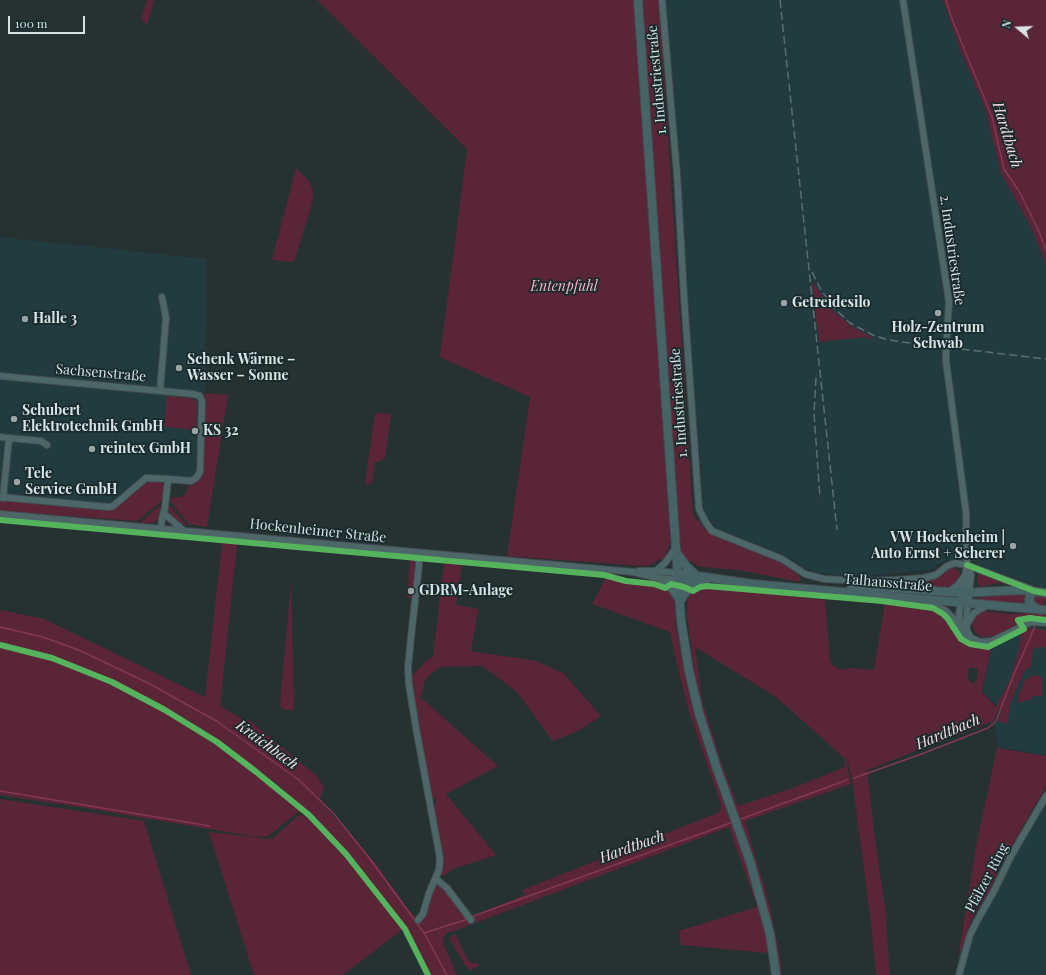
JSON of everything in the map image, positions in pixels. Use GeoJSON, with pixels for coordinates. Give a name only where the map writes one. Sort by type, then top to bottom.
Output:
{"type":"FeatureCollection","features":[{"type":"Feature","properties":{"kind":"main road"},"geometry":{"type":"LineString","coordinates":[[638,0],[675,549],[684,646],[694,693],[707,741],[750,861],[765,912],[776,975]]}},
{"type":"Feature","properties":{"kind":"main road"},"geometry":{"type":"LineString","coordinates":[[675,549],[687,567],[697,578],[688,588],[680,601]]}},
{"type":"Feature","properties":{"kind":"main road","name":"Hockenheimer Straße"},"geometry":{"type":"LineString","coordinates":[[677,576],[827,590]]}},
{"type":"Feature","properties":{"kind":"main road","name":"Talhausstraße"},"geometry":{"type":"LineString","coordinates":[[827,590],[877,587],[967,593],[1034,590],[1046,593]]}},
{"type":"Feature","properties":{"kind":"main road","name":"Talhausstraße"},"geometry":{"type":"LineString","coordinates":[[827,590],[986,606],[1042,610]]}},
{"type":"Feature","properties":{"kind":"main road"},"geometry":{"type":"LineString","coordinates":[[1034,590],[1030,596],[1029,602],[1034,607],[1042,610]]}},
{"type":"Feature","properties":{"kind":"street","name":"1. Industriestraße"},"geometry":{"type":"LineString","coordinates":[[662,0],[661,24],[677,174],[699,510],[712,531],[782,559],[805,574],[824,579],[863,581],[910,579],[936,575],[952,564],[967,565]]}},
{"type":"Feature","properties":{"kind":"street","name":"2. Industriestraße"},"geometry":{"type":"LineString","coordinates":[[903,0],[950,302],[946,353],[966,511],[967,565],[965,575],[967,593]]}},
{"type":"Feature","properties":{"kind":"street"},"geometry":{"type":"LineString","coordinates":[[160,391],[166,318],[162,297]]}},
{"type":"Feature","properties":{"kind":"street","name":"Sachsenstraße"},"geometry":{"type":"LineString","coordinates":[[0,376],[193,394],[200,396],[202,401],[200,472],[196,478],[191,481],[168,479]]}},
{"type":"Feature","properties":{"kind":"street"},"geometry":{"type":"LineString","coordinates":[[0,437],[41,441],[47,445]]}},
{"type":"Feature","properties":{"kind":"street"},"geometry":{"type":"LineString","coordinates":[[9,438],[2,497],[109,507],[113,506],[146,478],[168,479],[165,508],[162,518],[163,529]]}},
{"type":"Feature","properties":{"kind":"street"},"geometry":{"type":"LineString","coordinates":[[163,529],[167,516],[165,508]]}},
{"type":"Feature","properties":{"kind":"street","name":"Hockenheimer Straße"},"geometry":{"type":"LineString","coordinates":[[0,514],[633,572],[656,571],[677,576]]}},
{"type":"Feature","properties":{"kind":"street"},"geometry":{"type":"LineString","coordinates":[[167,516],[184,531]]}},
{"type":"Feature","properties":{"kind":"street"},"geometry":{"type":"LineString","coordinates":[[656,571],[665,563],[675,549]]}},
{"type":"Feature","properties":{"kind":"street"},"geometry":{"type":"LineString","coordinates":[[418,553],[419,565],[408,668],[409,684],[440,858],[439,870],[436,879],[423,914],[418,920]]}},
{"type":"Feature","properties":{"kind":"street"},"geometry":{"type":"LineString","coordinates":[[967,565],[1034,590]]}},
{"type":"Feature","properties":{"kind":"street"},"geometry":{"type":"LineString","coordinates":[[967,565],[971,575],[965,604],[968,634],[971,639]]}},
{"type":"Feature","properties":{"kind":"street","name":"Hockenheimer Straße"},"geometry":{"type":"LineString","coordinates":[[633,572],[658,578],[677,576]]}},
{"type":"Feature","properties":{"kind":"street"},"geometry":{"type":"LineString","coordinates":[[949,592],[957,586],[965,575]]}},
{"type":"Feature","properties":{"kind":"street"},"geometry":{"type":"LineString","coordinates":[[658,578],[668,586],[680,601]]}},
{"type":"Feature","properties":{"kind":"street"},"geometry":{"type":"LineString","coordinates":[[924,599],[946,611],[966,635],[971,639],[980,642],[988,642],[1033,621],[1044,623]]}},
{"type":"Feature","properties":{"kind":"street"},"geometry":{"type":"LineString","coordinates":[[960,626],[959,614],[965,604]]}},
{"type":"Feature","properties":{"kind":"street"},"geometry":{"type":"LineString","coordinates":[[967,625],[974,613],[986,606]]}},
{"type":"Feature","properties":{"kind":"street","name":"Pfälzer Ring"},"geometry":{"type":"LineString","coordinates":[[959,975],[970,935],[1011,856],[1046,796]]}},
{"type":"Feature","properties":{"kind":"street"},"geometry":{"type":"LineString","coordinates":[[436,879],[446,888],[470,918]]}},
{"type":"Feature","properties":{"kind":"shaded area"},"geometry":{"type":"Polygon","coordinates":[[[663,0],[943,0],[960,49],[985,108],[1001,173],[1031,227],[1046,264],[1046,588],[960,559],[944,561],[929,570],[857,577],[817,573],[805,568],[783,554],[716,528],[704,512],[663,0]]]}},
{"type":"Feature","properties":{"kind":"shaded area"},"geometry":{"type":"Polygon","coordinates":[[[0,237],[207,259],[205,393],[199,393],[195,471],[193,475],[189,477],[147,474],[109,503],[0,494],[0,379],[52,384],[52,377],[0,372],[0,237]]]}},
{"type":"Feature","properties":{"kind":"shaded area"},"geometry":{"type":"Polygon","coordinates":[[[1030,627],[1046,629],[1046,755],[998,747],[994,724],[1000,709],[983,692],[992,644],[1030,627]]]}},
{"type":"Feature","properties":{"kind":"shaded area"},"geometry":{"type":"Polygon","coordinates":[[[1046,790],[1046,975],[955,975],[961,941],[1008,855],[1046,790]]]}},
{"type":"Feature","properties":{"kind":"green space"},"geometry":{"type":"Polygon","coordinates":[[[147,0],[154,0],[147,25],[141,19],[147,0]]]}},
{"type":"Feature","properties":{"kind":"green space","name":"Entenpfuhl"},"geometry":{"type":"Polygon","coordinates":[[[317,0],[659,0],[693,515],[709,533],[781,561],[800,577],[800,582],[738,570],[703,567],[698,566],[691,561],[687,564],[681,551],[676,490],[668,491],[670,543],[664,560],[660,559],[650,565],[643,566],[507,556],[530,397],[440,357],[467,149],[317,0]]]}},
{"type":"Feature","properties":{"kind":"green space"},"geometry":{"type":"Polygon","coordinates":[[[943,0],[1046,0],[1046,264],[1031,227],[1001,173],[985,108],[960,49],[943,0]]]}},
{"type":"Feature","properties":{"kind":"green space"},"geometry":{"type":"Polygon","coordinates":[[[296,168],[309,181],[313,191],[313,200],[294,262],[272,260],[296,168]]]}},
{"type":"Feature","properties":{"kind":"green space"},"geometry":{"type":"Polygon","coordinates":[[[812,281],[830,308],[851,326],[872,337],[871,339],[865,337],[819,342],[812,281]]]}},
{"type":"Feature","properties":{"kind":"green space"},"geometry":{"type":"Polygon","coordinates":[[[205,393],[228,395],[207,527],[189,524],[169,500],[170,498],[183,496],[190,484],[197,481],[201,476],[203,469],[205,393]]]}},
{"type":"Feature","properties":{"kind":"green space"},"geometry":{"type":"Polygon","coordinates":[[[167,396],[191,398],[196,401],[196,430],[164,427],[167,396]]]}},
{"type":"Feature","properties":{"kind":"green space"},"geometry":{"type":"Polygon","coordinates":[[[375,413],[391,414],[385,459],[374,463],[372,484],[365,484],[375,413]]]}},
{"type":"Feature","properties":{"kind":"green space"},"geometry":{"type":"Polygon","coordinates":[[[150,480],[161,482],[164,487],[163,500],[137,521],[0,511],[0,500],[109,511],[117,507],[150,480]]]}},
{"type":"Feature","properties":{"kind":"green space"},"geometry":{"type":"Polygon","coordinates":[[[162,504],[158,519],[156,521],[150,524],[139,523],[162,504]]]}},
{"type":"Feature","properties":{"kind":"green space"},"geometry":{"type":"Polygon","coordinates":[[[168,506],[170,506],[188,526],[177,522],[171,516],[168,506]]]}},
{"type":"Feature","properties":{"kind":"green space"},"geometry":{"type":"Polygon","coordinates":[[[222,543],[237,544],[220,706],[247,722],[249,720],[317,776],[324,788],[320,801],[376,864],[409,910],[419,921],[421,922],[426,913],[436,883],[445,889],[466,912],[470,925],[445,934],[443,938],[443,943],[457,975],[429,975],[419,950],[409,932],[343,847],[278,785],[221,742],[158,703],[120,684],[52,657],[0,644],[0,610],[44,619],[205,697],[222,543]]]}},
{"type":"Feature","properties":{"kind":"green space"},"geometry":{"type":"Polygon","coordinates":[[[410,560],[418,561],[414,598],[407,598],[410,560]]]}},
{"type":"Feature","properties":{"kind":"green space"},"geometry":{"type":"Polygon","coordinates":[[[444,563],[462,564],[456,605],[478,609],[471,651],[536,661],[563,673],[601,716],[578,731],[553,741],[516,691],[482,666],[440,667],[426,678],[420,697],[498,766],[446,794],[496,855],[453,869],[441,877],[443,861],[433,809],[437,799],[431,798],[411,685],[413,675],[425,662],[433,657],[444,563]]]}},
{"type":"Feature","properties":{"kind":"green space"},"geometry":{"type":"Polygon","coordinates":[[[954,568],[959,571],[960,574],[956,584],[950,588],[862,586],[937,579],[948,569],[954,568]]]}},
{"type":"Feature","properties":{"kind":"green space"},"geometry":{"type":"Polygon","coordinates":[[[979,571],[1009,584],[999,583],[980,587],[977,581],[979,571]]]}},
{"type":"Feature","properties":{"kind":"green space"},"geometry":{"type":"Polygon","coordinates":[[[605,579],[656,585],[665,589],[667,588],[674,598],[676,627],[691,700],[709,760],[729,809],[760,906],[754,898],[729,827],[475,923],[472,916],[525,895],[522,890],[720,812],[721,804],[689,712],[670,632],[592,604],[605,579]]]}},
{"type":"Feature","properties":{"kind":"green space"},"geometry":{"type":"Polygon","coordinates":[[[291,581],[294,710],[285,710],[281,708],[280,705],[291,581]]]}},
{"type":"Feature","properties":{"kind":"green space"},"geometry":{"type":"Polygon","coordinates":[[[706,587],[825,600],[830,660],[833,666],[843,670],[851,668],[874,670],[886,596],[914,607],[931,609],[944,616],[961,641],[978,647],[992,644],[982,692],[996,707],[1010,680],[1019,649],[1021,633],[1028,628],[1046,630],[1046,647],[1033,648],[1031,667],[1026,669],[1010,703],[1008,724],[998,721],[1002,710],[999,708],[994,721],[867,770],[885,908],[890,975],[876,975],[870,915],[852,779],[846,758],[851,784],[745,821],[770,906],[781,964],[782,975],[779,975],[776,955],[704,721],[696,686],[687,615],[688,597],[690,591],[694,592],[706,587]],[[695,647],[702,700],[722,765],[738,806],[793,788],[845,767],[844,758],[776,697],[695,647]],[[971,667],[968,670],[968,678],[973,684],[976,681],[978,672],[977,669],[971,667]]]}},
{"type":"Feature","properties":{"kind":"green space"},"geometry":{"type":"Polygon","coordinates":[[[1007,594],[1026,595],[1025,602],[1027,605],[977,600],[978,598],[1007,594]]]}},
{"type":"Feature","properties":{"kind":"green space"},"geometry":{"type":"Polygon","coordinates":[[[1035,595],[1044,596],[1046,598],[1043,606],[1038,606],[1030,598],[1035,595]]]}},
{"type":"Feature","properties":{"kind":"green space"},"geometry":{"type":"Polygon","coordinates":[[[983,611],[1008,614],[1032,613],[1046,615],[1046,619],[1027,617],[1019,625],[995,636],[982,637],[975,632],[972,625],[974,618],[983,611]]]}},
{"type":"Feature","properties":{"kind":"green space"},"geometry":{"type":"Polygon","coordinates":[[[0,647],[47,658],[111,685],[155,706],[216,743],[304,812],[298,812],[268,836],[256,837],[0,795],[0,647]]]}},
{"type":"Feature","properties":{"kind":"green space"},"geometry":{"type":"Polygon","coordinates":[[[1034,675],[1038,675],[1042,678],[1042,696],[1033,696],[1030,700],[1018,702],[1018,697],[1025,680],[1034,675]]]}},
{"type":"Feature","properties":{"kind":"green space"},"geometry":{"type":"Polygon","coordinates":[[[997,748],[1046,756],[1046,786],[1001,864],[989,892],[973,917],[958,958],[976,846],[997,748]]]}},
{"type":"Feature","properties":{"kind":"green space"},"geometry":{"type":"Polygon","coordinates":[[[0,799],[144,821],[191,975],[0,975],[0,799]]]}},
{"type":"Feature","properties":{"kind":"green space"},"geometry":{"type":"Polygon","coordinates":[[[299,815],[304,815],[310,818],[344,852],[403,929],[343,975],[254,975],[209,832],[268,839],[273,838],[299,815]]]}},
{"type":"Feature","properties":{"kind":"green space"},"geometry":{"type":"Polygon","coordinates":[[[760,906],[769,953],[681,945],[679,931],[760,906]]]}},
{"type":"Feature","properties":{"kind":"green space"},"geometry":{"type":"Polygon","coordinates":[[[455,934],[469,962],[479,964],[478,967],[470,970],[465,965],[449,938],[455,934]]]}},
{"type":"Feature","properties":{"kind":"green space"},"geometry":{"type":"Polygon","coordinates":[[[769,953],[773,975],[771,975],[769,953]]]}},
{"type":"Feature","properties":{"kind":"waterway","name":"Hardtbach"},"geometry":{"type":"LineString","coordinates":[[946,0],[952,19],[992,117],[1004,169],[1019,191],[1038,229],[1046,250]]}},
{"type":"Feature","properties":{"kind":"waterway","name":"Hardtbach"},"geometry":{"type":"LineString","coordinates":[[1038,621],[1041,613]]}},
{"type":"Feature","properties":{"kind":"waterway","name":"Hardtbach"},"geometry":{"type":"LineString","coordinates":[[854,778],[919,755],[988,728],[993,724],[996,721],[1012,679],[1036,624]]}},
{"type":"Feature","properties":{"kind":"waterway","name":"Kraichbach"},"geometry":{"type":"LineString","coordinates":[[0,627],[43,637],[81,651],[152,685],[218,722],[299,780],[333,813],[370,859],[424,933],[447,975]]}},
{"type":"Feature","properties":{"kind":"waterway","name":"Hardtbach"},"geometry":{"type":"LineString","coordinates":[[738,820],[847,780]]}},
{"type":"Feature","properties":{"kind":"waterway"},"geometry":{"type":"LineString","coordinates":[[0,791],[210,826]]}},
{"type":"Feature","properties":{"kind":"waterway","name":"Hardtbach"},"geometry":{"type":"LineString","coordinates":[[471,917],[733,822]]}},
{"type":"Feature","properties":{"kind":"waterway","name":"Hardtbach"},"geometry":{"type":"LineString","coordinates":[[424,933],[468,919]]}},
{"type":"Feature","properties":{"kind":"railway"},"geometry":{"type":"LineString","coordinates":[[780,0],[837,530]]}},
{"type":"Feature","properties":{"kind":"railway"},"geometry":{"type":"LineString","coordinates":[[812,272],[821,290],[834,308],[850,323],[873,335],[902,342],[1046,359]]}},
{"type":"Feature","properties":{"kind":"railway"},"geometry":{"type":"LineString","coordinates":[[816,378],[814,413],[820,498]]}},
{"type":"Feature","properties":{"kind":"cycle path"},"geometry":{"type":"LineString","coordinates":[[0,520],[604,575],[626,581],[654,584],[665,588],[671,584],[693,591],[700,587],[707,586],[882,601],[933,608],[948,619],[961,639],[970,644],[988,647],[1024,629],[1018,620],[1030,618],[1046,620]]}},
{"type":"Feature","properties":{"kind":"cycle path"},"geometry":{"type":"LineString","coordinates":[[967,565],[1034,591],[1046,593]]}},
{"type":"Feature","properties":{"kind":"cycle path"},"geometry":{"type":"LineString","coordinates":[[0,645],[52,658],[112,682],[165,710],[217,742],[255,771],[309,815],[346,854],[405,929],[428,975]]}},
{"type":"Feature","properties":{"kind":"place","name":"Getreidesilo"},"geometry":{"type":"Point","coordinates":[784,303]}},
{"type":"Feature","properties":{"kind":"place","name":"Holz-Zentrum Schwab"},"geometry":{"type":"Point","coordinates":[938,313]}},
{"type":"Feature","properties":{"kind":"place","name":"Halle 3"},"geometry":{"type":"Point","coordinates":[25,319]}},
{"type":"Feature","properties":{"kind":"place","name":"Schenk Wärme – Wasser – Sonne"},"geometry":{"type":"Point","coordinates":[179,368]}},
{"type":"Feature","properties":{"kind":"place","name":"Schubert Elektrotechnik GmbH"},"geometry":{"type":"Point","coordinates":[14,419]}},
{"type":"Feature","properties":{"kind":"place","name":"KS 32"},"geometry":{"type":"Point","coordinates":[195,431]}},
{"type":"Feature","properties":{"kind":"place","name":"reintex GmbH"},"geometry":{"type":"Point","coordinates":[92,449]}},
{"type":"Feature","properties":{"kind":"place","name":"Tele Service GmbH"},"geometry":{"type":"Point","coordinates":[17,482]}},
{"type":"Feature","properties":{"kind":"place","name":"VW Hockenheim | Auto Ernst + Scherer"},"geometry":{"type":"Point","coordinates":[1013,546]}},
{"type":"Feature","properties":{"kind":"place","name":"GDRM-Anlage"},"geometry":{"type":"Point","coordinates":[411,591]}}]}
